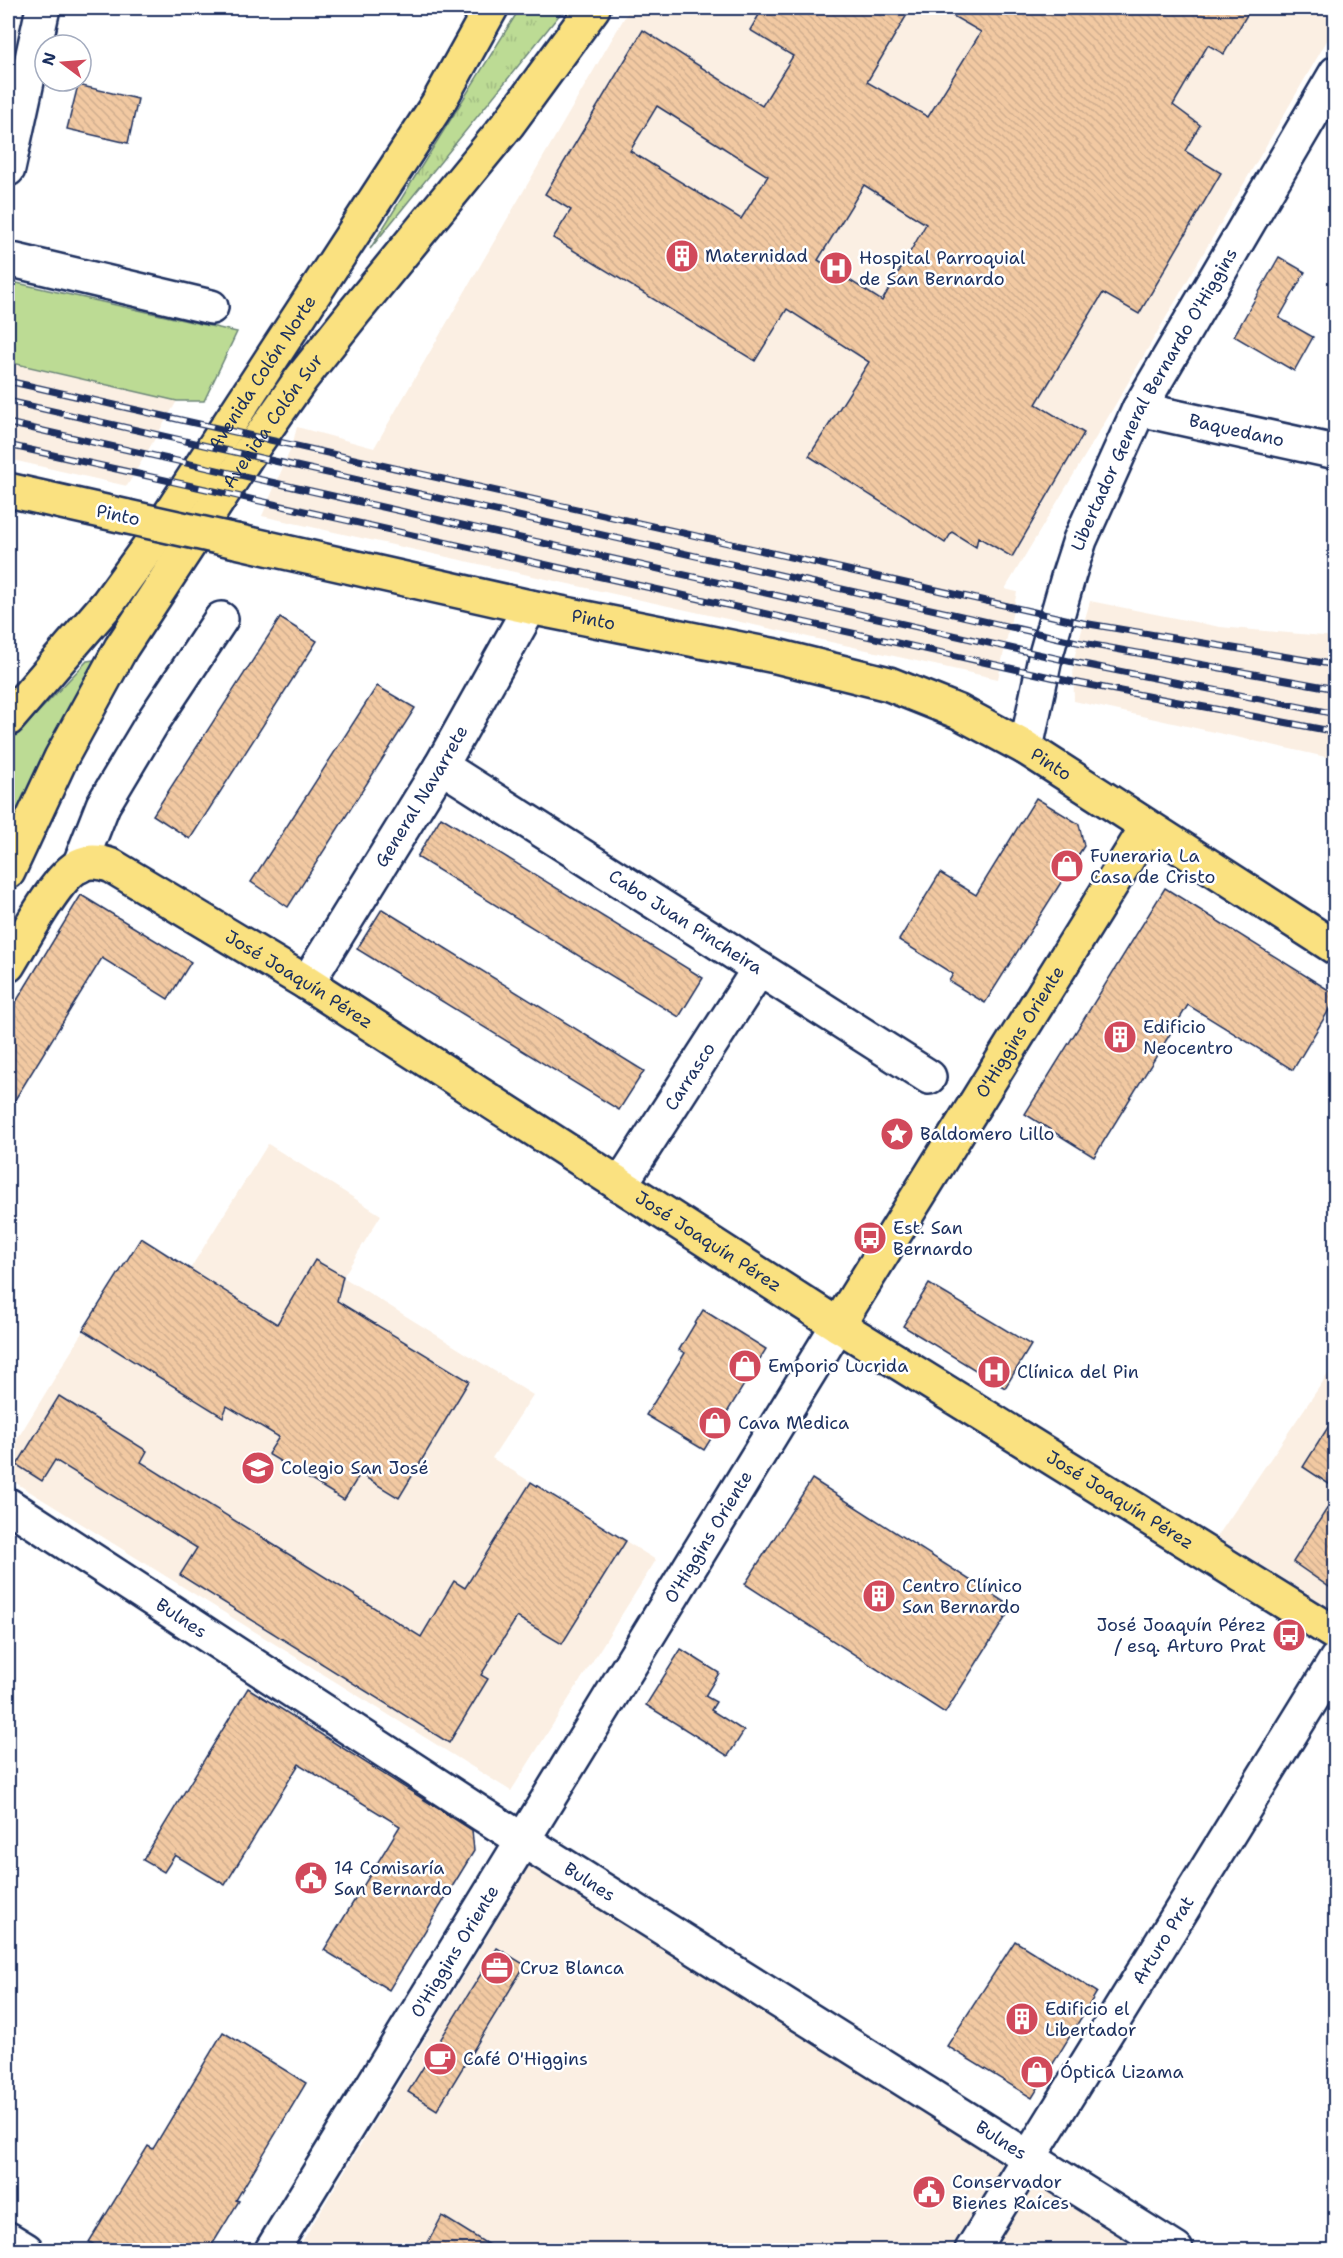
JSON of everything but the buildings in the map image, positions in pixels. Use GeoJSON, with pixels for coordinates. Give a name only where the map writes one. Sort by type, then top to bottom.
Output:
{"type":"FeatureCollection","features":[{"type":"Feature","properties":{"kind":"main road","name":"Avenida Colón Norte"},"geometry":{"type":"LineString","coordinates":[[8,719],[108,603],[163,527],[437,105],[491,8]]}},
{"type":"Feature","properties":{"kind":"main road","name":"Avenida Colón Sur"},"geometry":{"type":"LineString","coordinates":[[8,872],[61,758],[121,648],[249,453],[301,379],[508,124],[593,8]]}},
{"type":"Feature","properties":{"kind":"main road","name":"Pinto"},"geometry":{"type":"LineString","coordinates":[[8,490],[530,607],[776,656],[889,684],[959,712],[1026,748],[1335,948]]}},
{"type":"Feature","properties":{"kind":"main road","name":"O'Higgins Oriente"},"geometry":{"type":"LineString","coordinates":[[838,1325],[1147,827]]}},
{"type":"Feature","properties":{"kind":"main road","name":"José Joaquín Pérez"},"geometry":{"type":"LineString","coordinates":[[79,866],[92,862],[112,866],[307,983],[838,1325],[1335,1634]]}},
{"type":"Feature","properties":{"kind":"main road"},"geometry":{"type":"LineString","coordinates":[[8,964],[58,886],[79,866]]}},
{"type":"Feature","properties":{"kind":"street"},"geometry":{"type":"LineString","coordinates":[[8,169],[43,8]]}},
{"type":"Feature","properties":{"kind":"street","name":"Libertador General Bernardo O'Higgins"},"geometry":{"type":"LineString","coordinates":[[1026,748],[1045,658],[1080,540],[1139,409],[1335,73]]}},
{"type":"Feature","properties":{"kind":"street"},"geometry":{"type":"LineString","coordinates":[[8,259],[211,307]]}},
{"type":"Feature","properties":{"kind":"street","name":"Baquedano"},"geometry":{"type":"LineString","coordinates":[[1139,409],[1335,452]]}},
{"type":"Feature","properties":{"kind":"street","name":"General Navarrete"},"geometry":{"type":"LineString","coordinates":[[307,983],[441,766],[530,607]]}},
{"type":"Feature","properties":{"kind":"street"},"geometry":{"type":"LineString","coordinates":[[79,866],[103,805],[152,723],[221,619]]}},
{"type":"Feature","properties":{"kind":"street","name":"Cabo Juan Pincheira"},"geometry":{"type":"LineString","coordinates":[[441,766],[929,1077]]}},
{"type":"Feature","properties":{"kind":"street","name":"Carrasco"},"geometry":{"type":"LineString","coordinates":[[621,1185],[759,969]]}},
{"type":"Feature","properties":{"kind":"street","name":"O'Higgins Oriente"},"geometry":{"type":"LineString","coordinates":[[272,2250],[838,1325]]}},
{"type":"Feature","properties":{"kind":"street","name":"Bulnes"},"geometry":{"type":"LineString","coordinates":[[8,1505],[523,1840],[1176,2250]]}},
{"type":"Feature","properties":{"kind":"street","name":"Arturo Prat"},"geometry":{"type":"LineString","coordinates":[[972,2250],[1335,1660]]}},
{"type":"Feature","properties":{"kind":"street"},"geometry":{"type":"LineString","coordinates":[[8,2239],[26,2250]]}},
{"type":"Feature","properties":{"kind":"shaded area","name":"Hospital Parroquial de San Bernardo"},"geometry":{"type":"Polygon","coordinates":[[[630,8],[1335,8],[1335,27],[1104,424],[1005,589],[1017,592],[998,679],[262,516],[292,446],[297,427],[374,448],[630,8]]]}},
{"type":"Feature","properties":{"kind":"shaded area"},"geometry":{"type":"Polygon","coordinates":[[[8,362],[177,401],[127,486],[8,459],[8,362]]]}},
{"type":"Feature","properties":{"kind":"shaded area"},"geometry":{"type":"Polygon","coordinates":[[[1090,601],[1220,627],[1335,637],[1335,759],[1074,701],[1073,662],[1090,601]]]}},
{"type":"Feature","properties":{"kind":"shaded area","name":"Colegio San José"},"geometry":{"type":"Polygon","coordinates":[[[268,1144],[381,1215],[343,1277],[533,1395],[492,1458],[656,1560],[511,1791],[8,1478],[8,1454],[141,1238],[190,1269],[268,1144]]]}},
{"type":"Feature","properties":{"kind":"shaded area"},"geometry":{"type":"Polygon","coordinates":[[[1335,1364],[1335,1611],[1217,1537],[1335,1364]]]}},
{"type":"Feature","properties":{"kind":"shaded area"},"geometry":{"type":"Polygon","coordinates":[[[530,1865],[1014,2169],[1145,2250],[297,2250],[530,1865]]]}},
{"type":"Feature","properties":{"kind":"green space"},"geometry":{"type":"Polygon","coordinates":[[[520,8],[565,8],[370,249],[520,8]]]}},
{"type":"Feature","properties":{"kind":"green space"},"geometry":{"type":"Polygon","coordinates":[[[8,281],[237,332],[204,401],[177,401],[8,362],[8,281]]]}},
{"type":"Feature","properties":{"kind":"green space"},"geometry":{"type":"Polygon","coordinates":[[[94,660],[43,759],[8,840],[8,744],[87,661],[94,660]]]}},
{"type":"Feature","properties":{"kind":"railway"},"geometry":{"type":"LineString","coordinates":[[8,381],[1083,623],[1336,665]]}},
{"type":"Feature","properties":{"kind":"railway"},"geometry":{"type":"LineString","coordinates":[[8,401],[1077,642],[1336,689]]}},
{"type":"Feature","properties":{"kind":"railway"},"geometry":{"type":"LineString","coordinates":[[8,423],[1073,662],[1336,714]]}},
{"type":"Feature","properties":{"kind":"railway"},"geometry":{"type":"LineString","coordinates":[[8,445],[1073,682],[1336,732]]}},
{"type":"Feature","properties":{"kind":"place","name":"Maternidad"},"geometry":{"type":"Point","coordinates":[682,256]}},
{"type":"Feature","properties":{"kind":"place","name":"Hospital Parroquial de San Bernardo"},"geometry":{"type":"Point","coordinates":[836,268]}},
{"type":"Feature","properties":{"kind":"place","name":"Funeraria La Casa de Cristo"},"geometry":{"type":"Point","coordinates":[1067,866]}},
{"type":"Feature","properties":{"kind":"place","name":"Edificio Neocentro"},"geometry":{"type":"Point","coordinates":[1120,1037]}},
{"type":"Feature","properties":{"kind":"place","name":"Baldomero Lillo"},"geometry":{"type":"Point","coordinates":[897,1134]}},
{"type":"Feature","properties":{"kind":"place","name":"Est. San Bernardo"},"geometry":{"type":"Point","coordinates":[870,1238]}},
{"type":"Feature","properties":{"kind":"place","name":"Emporio Lucrida"},"geometry":{"type":"Point","coordinates":[745,1366]}},
{"type":"Feature","properties":{"kind":"place","name":"Clínica del Pin"},"geometry":{"type":"Point","coordinates":[994,1372]}},
{"type":"Feature","properties":{"kind":"place","name":"Cava Medica"},"geometry":{"type":"Point","coordinates":[715,1423]}},
{"type":"Feature","properties":{"kind":"place","name":"Colegio San José"},"geometry":{"type":"Point","coordinates":[258,1468]}},
{"type":"Feature","properties":{"kind":"place","name":"Centro Clínico San Bernardo"},"geometry":{"type":"Point","coordinates":[879,1596]}},
{"type":"Feature","properties":{"kind":"place","name":"José Joaquín Pérez / esq. Arturo Prat"},"geometry":{"type":"Point","coordinates":[1289,1635]}},
{"type":"Feature","properties":{"kind":"place","name":"14 Comisaría San Bernardo"},"geometry":{"type":"Point","coordinates":[311,1878]}},
{"type":"Feature","properties":{"kind":"place","name":"Cruz Blanca"},"geometry":{"type":"Point","coordinates":[497,1968]}},
{"type":"Feature","properties":{"kind":"place","name":"Edificio el Libertador"},"geometry":{"type":"Point","coordinates":[1022,2019]}},
{"type":"Feature","properties":{"kind":"place","name":"Café O'Higgins"},"geometry":{"type":"Point","coordinates":[440,2059]}},
{"type":"Feature","properties":{"kind":"place","name":"Óptica Lizama"},"geometry":{"type":"Point","coordinates":[1037,2072]}},
{"type":"Feature","properties":{"kind":"place","name":"Conservador Bienes Raíces"},"geometry":{"type":"Point","coordinates":[929,2192]}}]}
